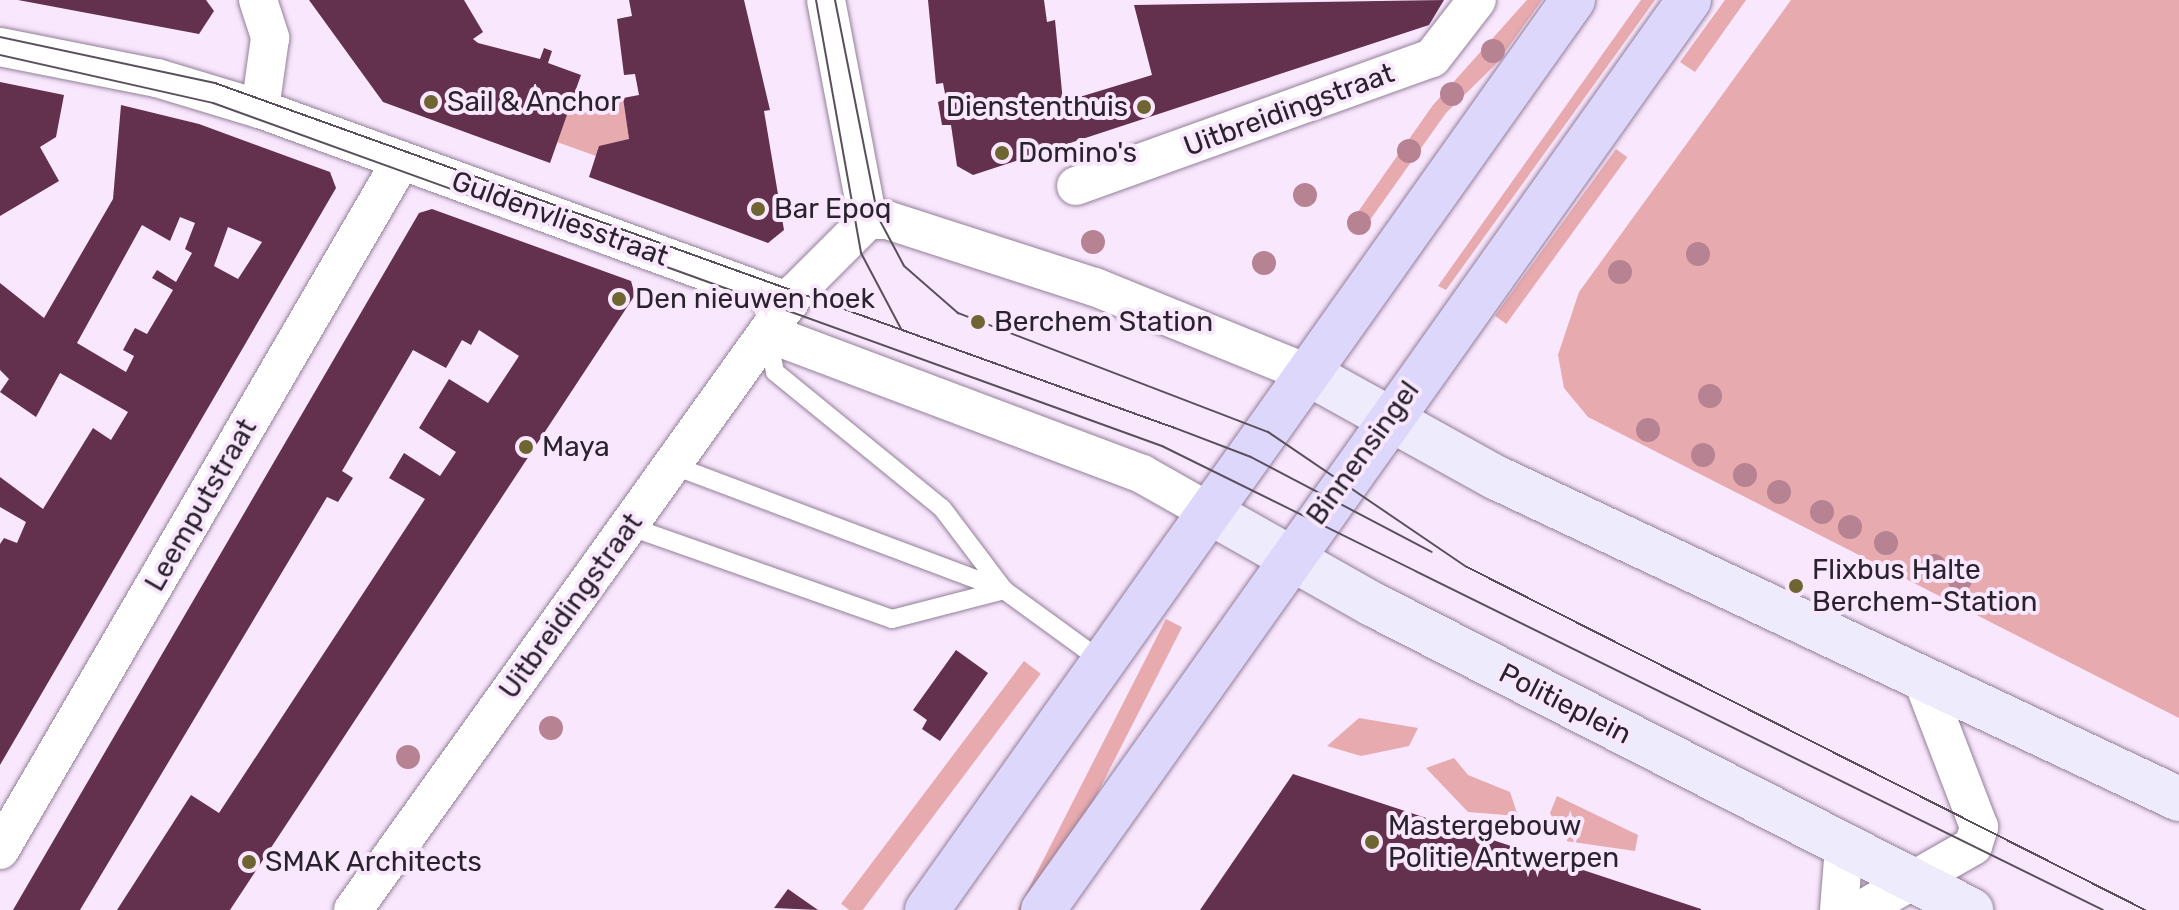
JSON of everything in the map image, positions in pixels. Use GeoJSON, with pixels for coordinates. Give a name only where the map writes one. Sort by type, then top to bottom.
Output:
{"type":"FeatureCollection","features":[{"type":"Feature","properties":{"kind":"main road"},"geometry":{"type":"LineString","coordinates":[[927,910],[1105,664],[1573,0]]}},
{"type":"Feature","properties":{"kind":"main road","name":"Binnensingel"},"geometry":{"type":"LineString","coordinates":[[1043,910],[1289,555],[1689,0]]}},
{"type":"Feature","properties":{"kind":"street"},"geometry":{"type":"LineString","coordinates":[[258,0],[270,38],[260,109]]}},
{"type":"Feature","properties":{"kind":"street"},"geometry":{"type":"LineString","coordinates":[[826,0],[868,220]]}},
{"type":"Feature","properties":{"kind":"street","name":"Uitbreidingstraat"},"geometry":{"type":"LineString","coordinates":[[1076,186],[1432,58],[1477,0]]}},
{"type":"Feature","properties":{"kind":"street","name":"Guldenvliesstraat"},"geometry":{"type":"LineString","coordinates":[[0,47],[157,78],[260,109],[790,302]]}},
{"type":"Feature","properties":{"kind":"street","name":"Leemputstraat"},"geometry":{"type":"LineString","coordinates":[[0,850],[401,161]]}},
{"type":"Feature","properties":{"kind":"street"},"geometry":{"type":"LineString","coordinates":[[790,302],[868,220],[887,220],[1095,287],[1309,374],[1497,478],[2179,799]]}},
{"type":"Feature","properties":{"kind":"street","name":"Uitbreidingstraat"},"geometry":{"type":"LineString","coordinates":[[353,910],[790,302]]}},
{"type":"Feature","properties":{"kind":"street"},"geometry":{"type":"LineString","coordinates":[[767,333],[1142,474],[1211,513]]}},
{"type":"Feature","properties":{"kind":"street","name":"Politieplein"},"geometry":{"type":"LineString","coordinates":[[1211,513],[1926,893],[1971,910]]}},
{"type":"Feature","properties":{"kind":"street"},"geometry":{"type":"LineString","coordinates":[[1861,910],[1926,893],[1973,846],[1979,827],[1921,676]]}},
{"type":"Feature","properties":{"kind":"street"},"geometry":{"type":"LineString","coordinates":[[1839,910],[1844,847]]}},
{"type":"Feature","properties":{"kind":"lane"},"geometry":{"type":"LineString","coordinates":[[767,333],[775,372],[942,508],[1004,590]]}},
{"type":"Feature","properties":{"kind":"lane"},"geometry":{"type":"LineString","coordinates":[[672,465],[1004,590],[1105,664]]}},
{"type":"Feature","properties":{"kind":"lane"},"geometry":{"type":"LineString","coordinates":[[628,526],[892,619],[1004,590]]}},
{"type":"Feature","properties":{"kind":"shaded area"},"geometry":{"type":"Polygon","coordinates":[[[1527,0],[1542,0],[1497,63],[1446,113],[1360,234],[1348,226],[1433,105],[1527,0]]]}},
{"type":"Feature","properties":{"kind":"shaded area"},"geometry":{"type":"Polygon","coordinates":[[[1641,0],[1655,0],[1446,290],[1438,286],[1641,0]]]}},
{"type":"Feature","properties":{"kind":"shaded area"},"geometry":{"type":"Polygon","coordinates":[[[1725,0],[1746,0],[1695,72],[1680,62],[1725,0]]]}},
{"type":"Feature","properties":{"kind":"shaded area"},"geometry":{"type":"Polygon","coordinates":[[[1791,0],[2179,0],[2179,718],[1588,417],[1564,388],[1558,355],[1579,292],[1791,0]]]}},
{"type":"Feature","properties":{"kind":"shaded area"},"geometry":{"type":"Polygon","coordinates":[[[623,98],[629,139],[596,156],[557,142],[569,107],[623,98]]]}},
{"type":"Feature","properties":{"kind":"shaded area"},"geometry":{"type":"Polygon","coordinates":[[[1616,149],[1627,157],[1506,324],[1495,316],[1616,149]]]}},
{"type":"Feature","properties":{"kind":"shaded area"},"geometry":{"type":"Polygon","coordinates":[[[1166,619],[1182,627],[1038,910],[1018,910],[1166,619]]]}},
{"type":"Feature","properties":{"kind":"shaded area"},"geometry":{"type":"Polygon","coordinates":[[[1024,661],[1041,674],[863,910],[849,910],[841,904],[1024,661]]]}},
{"type":"Feature","properties":{"kind":"shaded area"},"geometry":{"type":"Polygon","coordinates":[[[1359,718],[1418,728],[1409,746],[1361,756],[1327,746],[1359,718]]]}},
{"type":"Feature","properties":{"kind":"shaded area"},"geometry":{"type":"Polygon","coordinates":[[[1454,758],[1468,775],[1510,792],[1518,816],[1468,812],[1426,768],[1454,758]]]}},
{"type":"Feature","properties":{"kind":"shaded area"},"geometry":{"type":"Polygon","coordinates":[[[1557,796],[1638,835],[1635,851],[1566,841],[1550,813],[1557,796]]]}},
{"type":"Feature","properties":{"kind":"building"},"geometry":{"type":"Polygon","coordinates":[[[18,0],[206,0],[214,11],[199,34],[18,0]]]}},
{"type":"Feature","properties":{"kind":"building"},"geometry":{"type":"Polygon","coordinates":[[[309,0],[464,0],[483,32],[473,39],[478,43],[540,59],[544,48],[552,51],[548,63],[581,75],[550,163],[383,102],[309,0]]]}},
{"type":"Feature","properties":{"kind":"building"},"geometry":{"type":"Polygon","coordinates":[[[629,0],[744,0],[770,110],[764,111],[784,230],[768,243],[589,177],[599,146],[629,139],[623,98],[639,95],[635,74],[624,75],[617,19],[632,16],[629,0]]]}},
{"type":"Feature","properties":{"kind":"building"},"geometry":{"type":"Polygon","coordinates":[[[928,0],[1044,0],[1047,22],[1055,20],[1063,102],[1152,75],[1134,5],[1444,0],[1429,25],[973,175],[957,166],[951,125],[942,125],[938,102],[946,99],[943,83],[936,84],[928,0]]]}},
{"type":"Feature","properties":{"kind":"building"},"geometry":{"type":"Polygon","coordinates":[[[0,82],[64,95],[56,137],[40,147],[59,181],[0,216],[0,82]]]}},
{"type":"Feature","properties":{"kind":"building"},"geometry":{"type":"Polygon","coordinates":[[[121,105],[199,124],[330,172],[336,188],[0,765],[0,544],[4,538],[17,543],[26,522],[0,507],[0,477],[43,509],[93,428],[111,440],[128,412],[60,373],[36,417],[0,392],[9,379],[0,370],[0,283],[44,318],[113,199],[121,105]],[[180,217],[170,241],[142,225],[77,343],[126,372],[134,356],[123,350],[135,328],[147,334],[173,290],[152,278],[157,270],[176,282],[192,253],[185,249],[195,223],[180,217]],[[228,227],[214,266],[238,279],[262,242],[228,227]]]}},
{"type":"Feature","properties":{"kind":"building"},"geometry":{"type":"Polygon","coordinates":[[[432,209],[631,281],[635,295],[230,910],[117,910],[191,795],[219,813],[425,499],[389,478],[404,453],[440,476],[456,452],[419,428],[449,379],[488,403],[519,356],[479,330],[471,345],[462,340],[446,368],[413,350],[342,471],[353,478],[338,502],[327,497],[80,910],[13,910],[419,213],[432,209]]]}},
{"type":"Feature","properties":{"kind":"building"},"geometry":{"type":"Polygon","coordinates":[[[956,650],[988,673],[940,741],[922,729],[927,720],[913,710],[956,650]]]}},
{"type":"Feature","properties":{"kind":"building","name":"Mastergebouw Politie Antwerpen"},"geometry":{"type":"Polygon","coordinates":[[[1293,774],[1701,909],[1701,910],[1200,910],[1293,774]]]}},
{"type":"Feature","properties":{"kind":"building"},"geometry":{"type":"Polygon","coordinates":[[[788,889],[818,910],[774,908],[788,889]]]}},
{"type":"Feature","properties":{"kind":"tram line"},"geometry":{"type":"LineString","coordinates":[[816,0],[861,253],[901,329]]}},
{"type":"Feature","properties":{"kind":"tram line"},"geometry":{"type":"LineString","coordinates":[[835,0],[878,217],[904,266],[958,313],[1268,432],[1467,567],[2145,910]]}},
{"type":"Feature","properties":{"kind":"tram line"},"geometry":{"type":"LineString","coordinates":[[0,37],[215,83],[1175,428],[1251,457],[1432,552]]}},
{"type":"Feature","properties":{"kind":"tram line"},"geometry":{"type":"LineString","coordinates":[[0,55],[213,103],[1162,446],[2103,910]]}},
{"type":"Feature","properties":{"kind":"place","name":"Sail & Anchor"},"geometry":{"type":"Point","coordinates":[431,102]}},
{"type":"Feature","properties":{"kind":"place","name":"Dienstenthuis"},"geometry":{"type":"Point","coordinates":[1144,107]}},
{"type":"Feature","properties":{"kind":"place","name":"Domino's"},"geometry":{"type":"Point","coordinates":[1002,153]}},
{"type":"Feature","properties":{"kind":"place","name":"Bar Epoq"},"geometry":{"type":"Point","coordinates":[758,209]}},
{"type":"Feature","properties":{"kind":"place","name":"Den nieuwen hoek"},"geometry":{"type":"Point","coordinates":[619,299]}},
{"type":"Feature","properties":{"kind":"place","name":"Berchem Station"},"geometry":{"type":"Point","coordinates":[978,322]}},
{"type":"Feature","properties":{"kind":"place","name":"Maya"},"geometry":{"type":"Point","coordinates":[526,447]}},
{"type":"Feature","properties":{"kind":"place","name":"Flixbus Halte Berchem-Station"},"geometry":{"type":"Point","coordinates":[1796,586]}},
{"type":"Feature","properties":{"kind":"place","name":"Mastergebouw Politie Antwerpen"},"geometry":{"type":"Point","coordinates":[1372,842]}},
{"type":"Feature","properties":{"kind":"place","name":"SMAK Architects"},"geometry":{"type":"Point","coordinates":[249,862]}}]}
